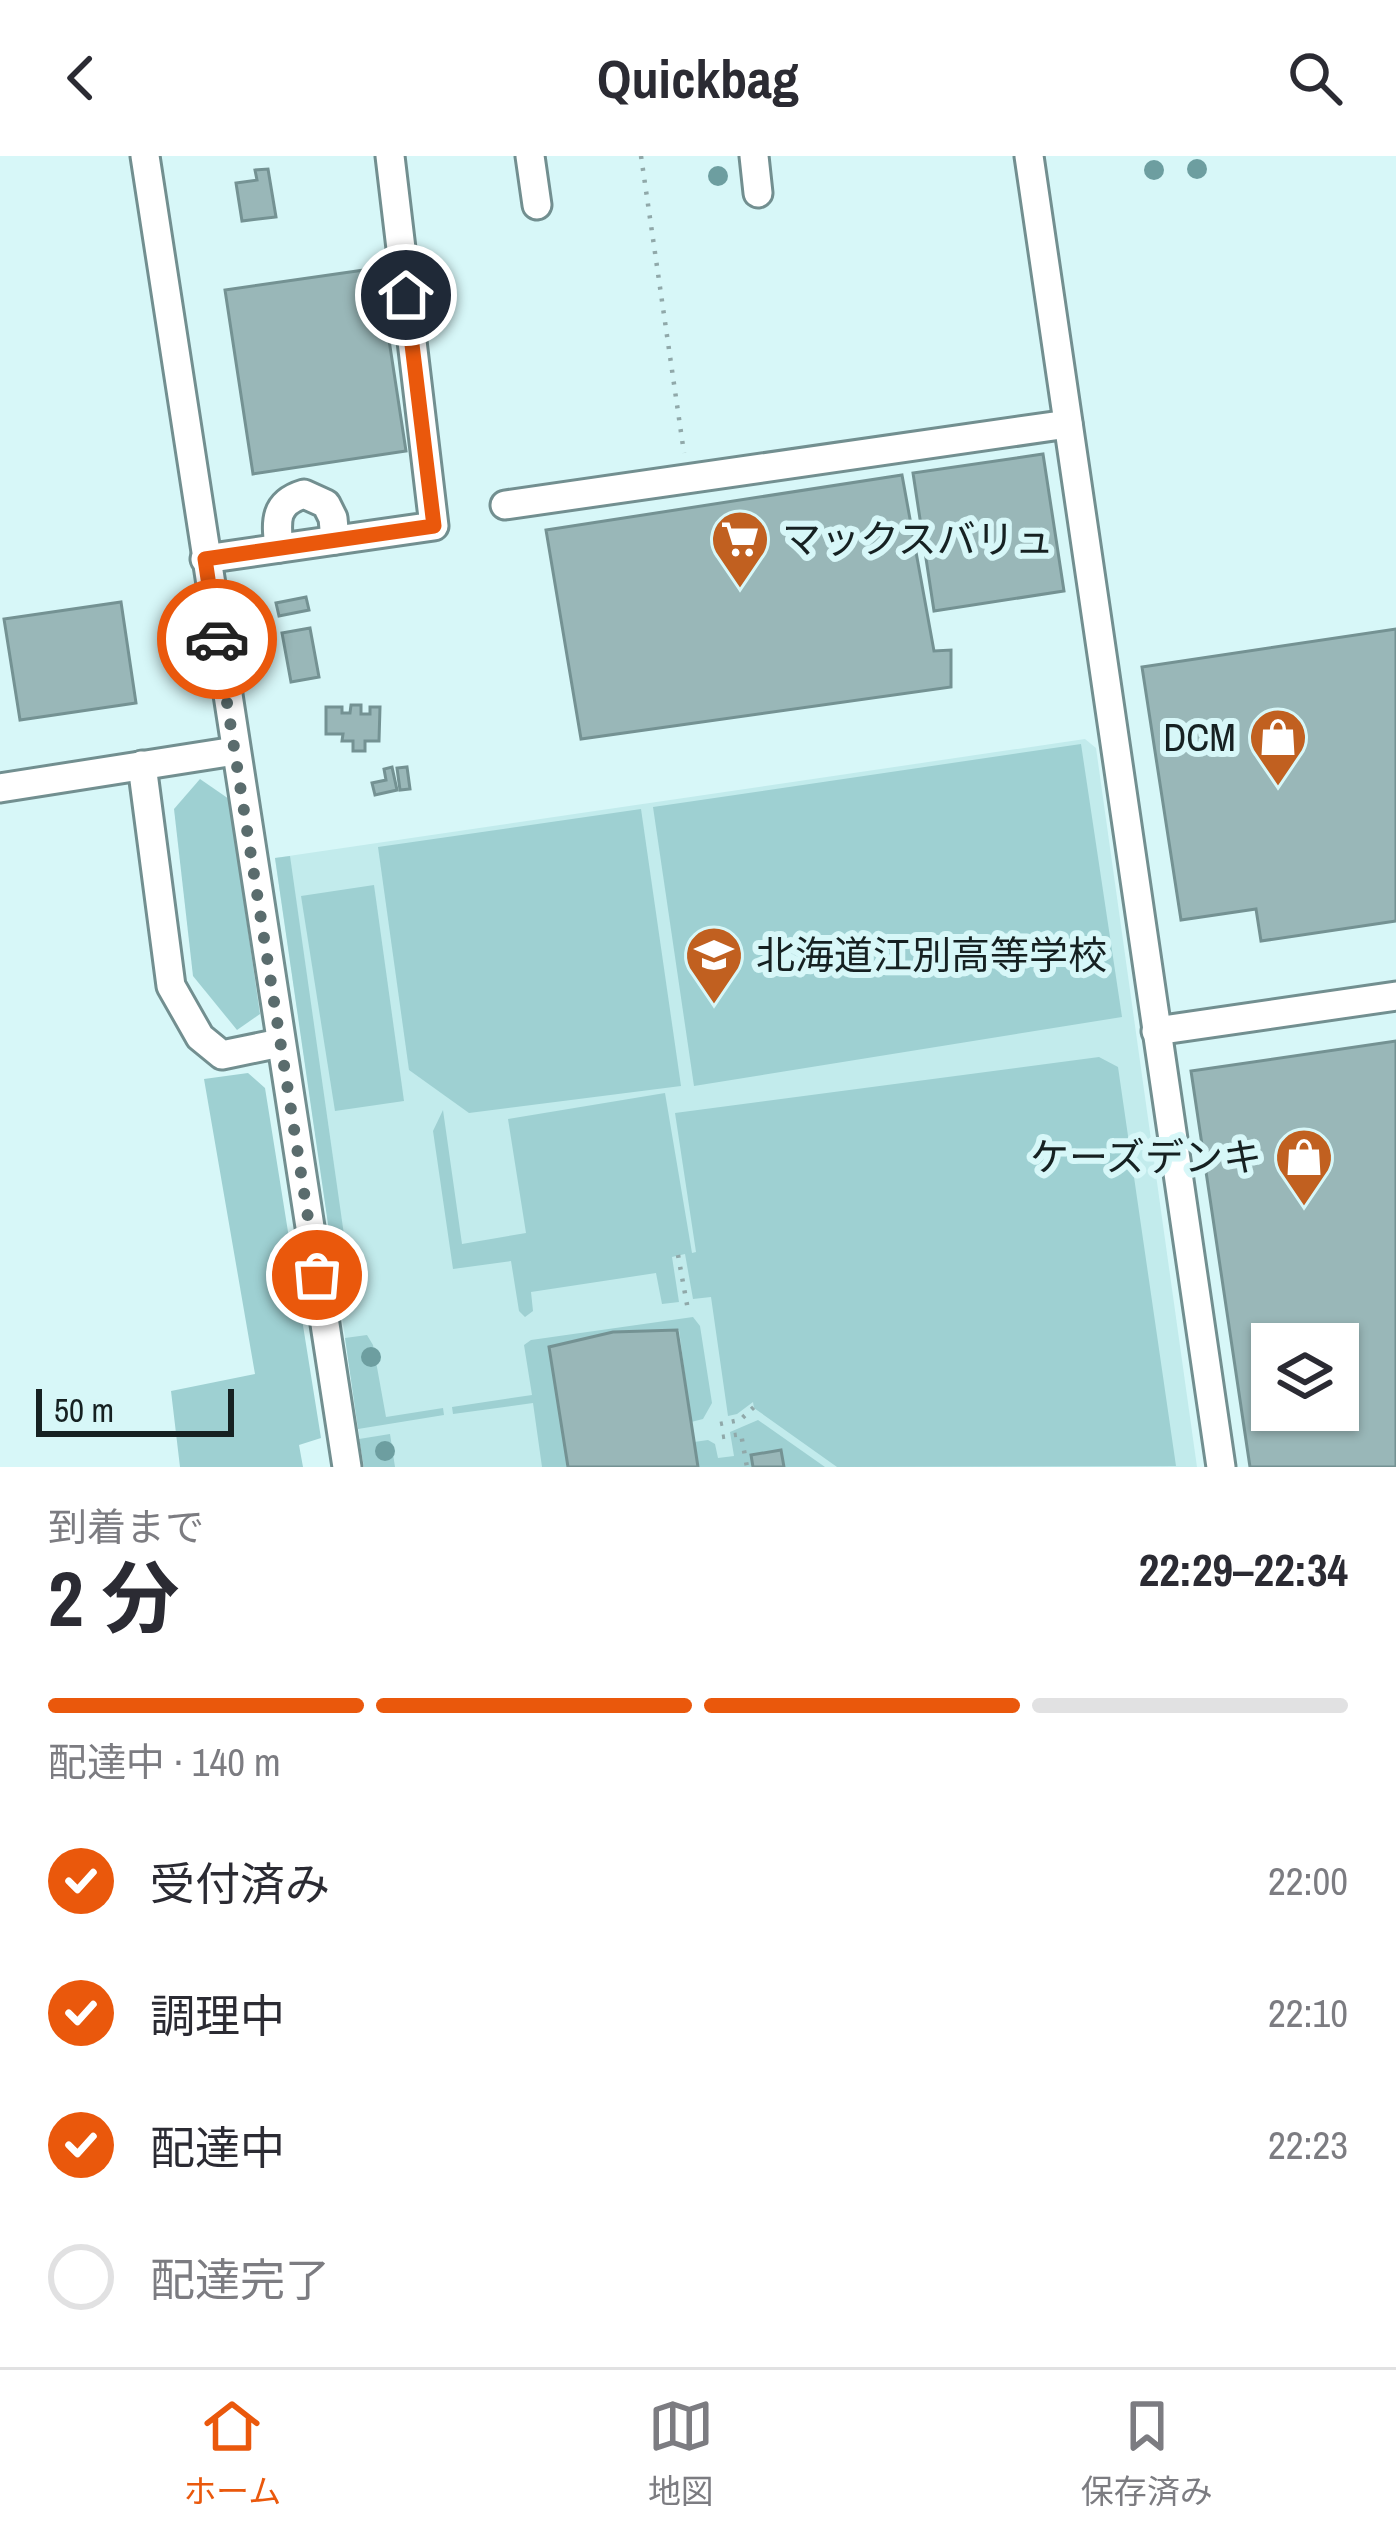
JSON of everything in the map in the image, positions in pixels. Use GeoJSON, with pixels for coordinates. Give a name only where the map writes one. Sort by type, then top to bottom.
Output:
{"type":"FeatureCollection","features":[{"type":"Feature","properties":{"kind":"street"},"geometry":{"type":"LineString","coordinates":[[145,156],[347,1467]]}},
{"type":"Feature","properties":{"kind":"street"},"geometry":{"type":"LineString","coordinates":[[205,559],[434,526],[390,156]]}},
{"type":"Feature","properties":{"kind":"street"},"geometry":{"type":"LineString","coordinates":[[530,156],[537,205]]}},
{"type":"Feature","properties":{"kind":"street"},"geometry":{"type":"LineString","coordinates":[[754,156],[758,193]]}},
{"type":"Feature","properties":{"kind":"street"},"geometry":{"type":"LineString","coordinates":[[1029,156],[1221,1467]]}},
{"type":"Feature","properties":{"kind":"street"},"geometry":{"type":"LineString","coordinates":[[505,505],[1068,424]]}},
{"type":"Feature","properties":{"kind":"street"},"geometry":{"type":"LineString","coordinates":[[279,548],[277,514],[284,503],[304,494],[326,504],[335,540]]}},
{"type":"Feature","properties":{"kind":"street"},"geometry":{"type":"LineString","coordinates":[[0,788],[235,751]]}},
{"type":"Feature","properties":{"kind":"street"},"geometry":{"type":"LineString","coordinates":[[142,765],[170,986],[200,1037],[222,1055],[280,1043]]}},
{"type":"Feature","properties":{"kind":"street"},"geometry":{"type":"LineString","coordinates":[[1156,1030],[1396,996]]}},
{"type":"Feature","properties":{"kind":"path"},"geometry":{"type":"LineString","coordinates":[[641,156],[688,478]]}},
{"type":"Feature","properties":{"kind":"path"},"geometry":{"type":"LineString","coordinates":[[678,1255],[688,1310]]}},
{"type":"Feature","properties":{"kind":"path"},"geometry":{"type":"LineString","coordinates":[[720,1424],[740,1420],[754,1408]]}},
{"type":"Feature","properties":{"kind":"path"},"geometry":{"type":"LineString","coordinates":[[722,1437],[741,1434],[747,1467]]}},
{"type":"Feature","properties":{"kind":"shaded area","name":"北海道江別高等学校"},"geometry":{"type":"Polygon","coordinates":[[[1085,739],[1096,748],[1197,1467],[364,1467],[275,858],[1085,739]]]}},
{"type":"Feature","properties":{"kind":"shaded area"},"geometry":{"type":"Polygon","coordinates":[[[1081,744],[1122,1017],[694,1086],[653,807],[1081,744]]]}},
{"type":"Feature","properties":{"kind":"shaded area"},"geometry":{"type":"Polygon","coordinates":[[[200,779],[229,799],[260,1014],[237,1030],[193,976],[174,809],[200,779]]]}},
{"type":"Feature","properties":{"kind":"shaded area"},"geometry":{"type":"Polygon","coordinates":[[[641,809],[681,1086],[469,1113],[409,1070],[378,847],[641,809]]]}},
{"type":"Feature","properties":{"kind":"shaded area"},"geometry":{"type":"Polygon","coordinates":[[[290,856],[354,1305],[340,1307],[275,858],[290,856]]]}},
{"type":"Feature","properties":{"kind":"shaded area"},"geometry":{"type":"Polygon","coordinates":[[[374,885],[404,1101],[335,1111],[301,896],[374,885]]]}},
{"type":"Feature","properties":{"kind":"shaded area"},"geometry":{"type":"Polygon","coordinates":[[[1099,1057],[1118,1067],[1176,1466],[837,1467],[754,1408],[753,1402],[728,1416],[711,1297],[693,1299],[685,1254],[672,1257],[679,1302],[662,1304],[656,1273],[531,1292],[533,1311],[525,1317],[519,1311],[511,1261],[453,1269],[433,1131],[443,1110],[462,1244],[526,1233],[508,1119],[665,1093],[692,1253],[696,1252],[675,1113],[1099,1057]]]}},
{"type":"Feature","properties":{"kind":"shaded area"},"geometry":{"type":"Polygon","coordinates":[[[248,1073],[265,1088],[321,1438],[299,1445],[303,1467],[180,1467],[171,1391],[255,1374],[204,1079],[248,1073]]]}},
{"type":"Feature","properties":{"kind":"shaded area"},"geometry":{"type":"Polygon","coordinates":[[[693,1317],[700,1326],[712,1403],[703,1419],[691,1422],[679,1330],[613,1332],[549,1347],[568,1467],[542,1467],[533,1403],[453,1414],[452,1407],[532,1395],[524,1345],[531,1340],[693,1317]]]}},
{"type":"Feature","properties":{"kind":"shaded area"},"geometry":{"type":"Polygon","coordinates":[[[367,1335],[386,1417],[443,1408],[444,1415],[358,1429],[345,1338],[367,1335]]]}},
{"type":"Feature","properties":{"kind":"shaded area"},"geometry":{"type":"Polygon","coordinates":[[[758,1420],[825,1467],[784,1467],[780,1450],[752,1455],[753,1467],[698,1467],[694,1442],[715,1444],[718,1458],[734,1456],[730,1432],[758,1420]]]}},
{"type":"Feature","properties":{"kind":"shaded area"},"geometry":{"type":"Polygon","coordinates":[[[390,1434],[395,1467],[364,1467],[359,1439],[390,1434]]]}},
{"type":"Feature","properties":{"kind":"building"},"geometry":{"type":"Polygon","coordinates":[[[268,169],[276,217],[242,221],[236,183],[257,180],[255,170],[268,169]]]}},
{"type":"Feature","properties":{"kind":"building"},"geometry":{"type":"Polygon","coordinates":[[[378,268],[406,451],[253,474],[225,290],[378,268]]]}},
{"type":"Feature","properties":{"kind":"building"},"geometry":{"type":"Polygon","coordinates":[[[1043,454],[1064,591],[934,611],[913,473],[1043,454]]]}},
{"type":"Feature","properties":{"kind":"building","name":"マックスバリュ"},"geometry":{"type":"Polygon","coordinates":[[[902,475],[934,651],[951,650],[951,687],[581,739],[546,530],[902,475]]]}},
{"type":"Feature","properties":{"kind":"building"},"geometry":{"type":"Polygon","coordinates":[[[306,597],[309,610],[279,616],[276,603],[306,597]]]}},
{"type":"Feature","properties":{"kind":"building"},"geometry":{"type":"Polygon","coordinates":[[[121,602],[136,703],[20,720],[4,619],[121,602]]]}},
{"type":"Feature","properties":{"kind":"building"},"geometry":{"type":"Polygon","coordinates":[[[310,628],[319,677],[291,682],[282,633],[310,628]]]}},
{"type":"Feature","properties":{"kind":"building","name":"DCM"},"geometry":{"type":"Polygon","coordinates":[[[1396,629],[1396,921],[1261,941],[1256,909],[1181,920],[1142,667],[1396,629]]]}},
{"type":"Feature","properties":{"kind":"building"},"geometry":{"type":"Polygon","coordinates":[[[351,705],[361,705],[361,714],[380,707],[379,741],[365,741],[365,751],[353,751],[353,741],[342,741],[343,734],[326,734],[326,707],[342,707],[342,713],[350,713],[351,705]]]}},
{"type":"Feature","properties":{"kind":"building"},"geometry":{"type":"Polygon","coordinates":[[[392,767],[397,790],[375,795],[372,783],[386,780],[384,769],[392,767]]]}},
{"type":"Feature","properties":{"kind":"building"},"geometry":{"type":"Polygon","coordinates":[[[407,767],[410,789],[400,790],[397,768],[407,767]]]}},
{"type":"Feature","properties":{"kind":"building","name":"ケーズデンキ"},"geometry":{"type":"Polygon","coordinates":[[[1396,1041],[1396,1467],[1250,1467],[1191,1071],[1396,1041]]]}},
{"type":"Feature","properties":{"kind":"building"},"geometry":{"type":"Polygon","coordinates":[[[677,1330],[698,1467],[568,1467],[549,1347],[613,1332],[677,1330]]]}},
{"type":"Feature","properties":{"kind":"building"},"geometry":{"type":"Polygon","coordinates":[[[781,1450],[784,1467],[753,1467],[751,1455],[781,1450]]]}},
{"type":"Feature","properties":{"kind":"way so far"},"geometry":{"type":"LineString","coordinates":[[217,639],[317,1275]]}},
{"type":"Feature","properties":{"kind":"place","name":"マックスバリュ"},"geometry":{"type":"Point","coordinates":[740,590]}},
{"type":"Feature","properties":{"kind":"place","name":"DCM"},"geometry":{"type":"Point","coordinates":[1278,788]}},
{"type":"Feature","properties":{"kind":"place","name":"北海道江別高等学校"},"geometry":{"type":"Point","coordinates":[714,1006]}},
{"type":"Feature","properties":{"kind":"place","name":"ケーズデンキ"},"geometry":{"type":"Point","coordinates":[1304,1208]}},
{"type":"Feature","properties":{"kind":"route"},"geometry":{"type":"LineString","coordinates":[[217,639],[205,559],[434,526],[406,295]]}}]}
